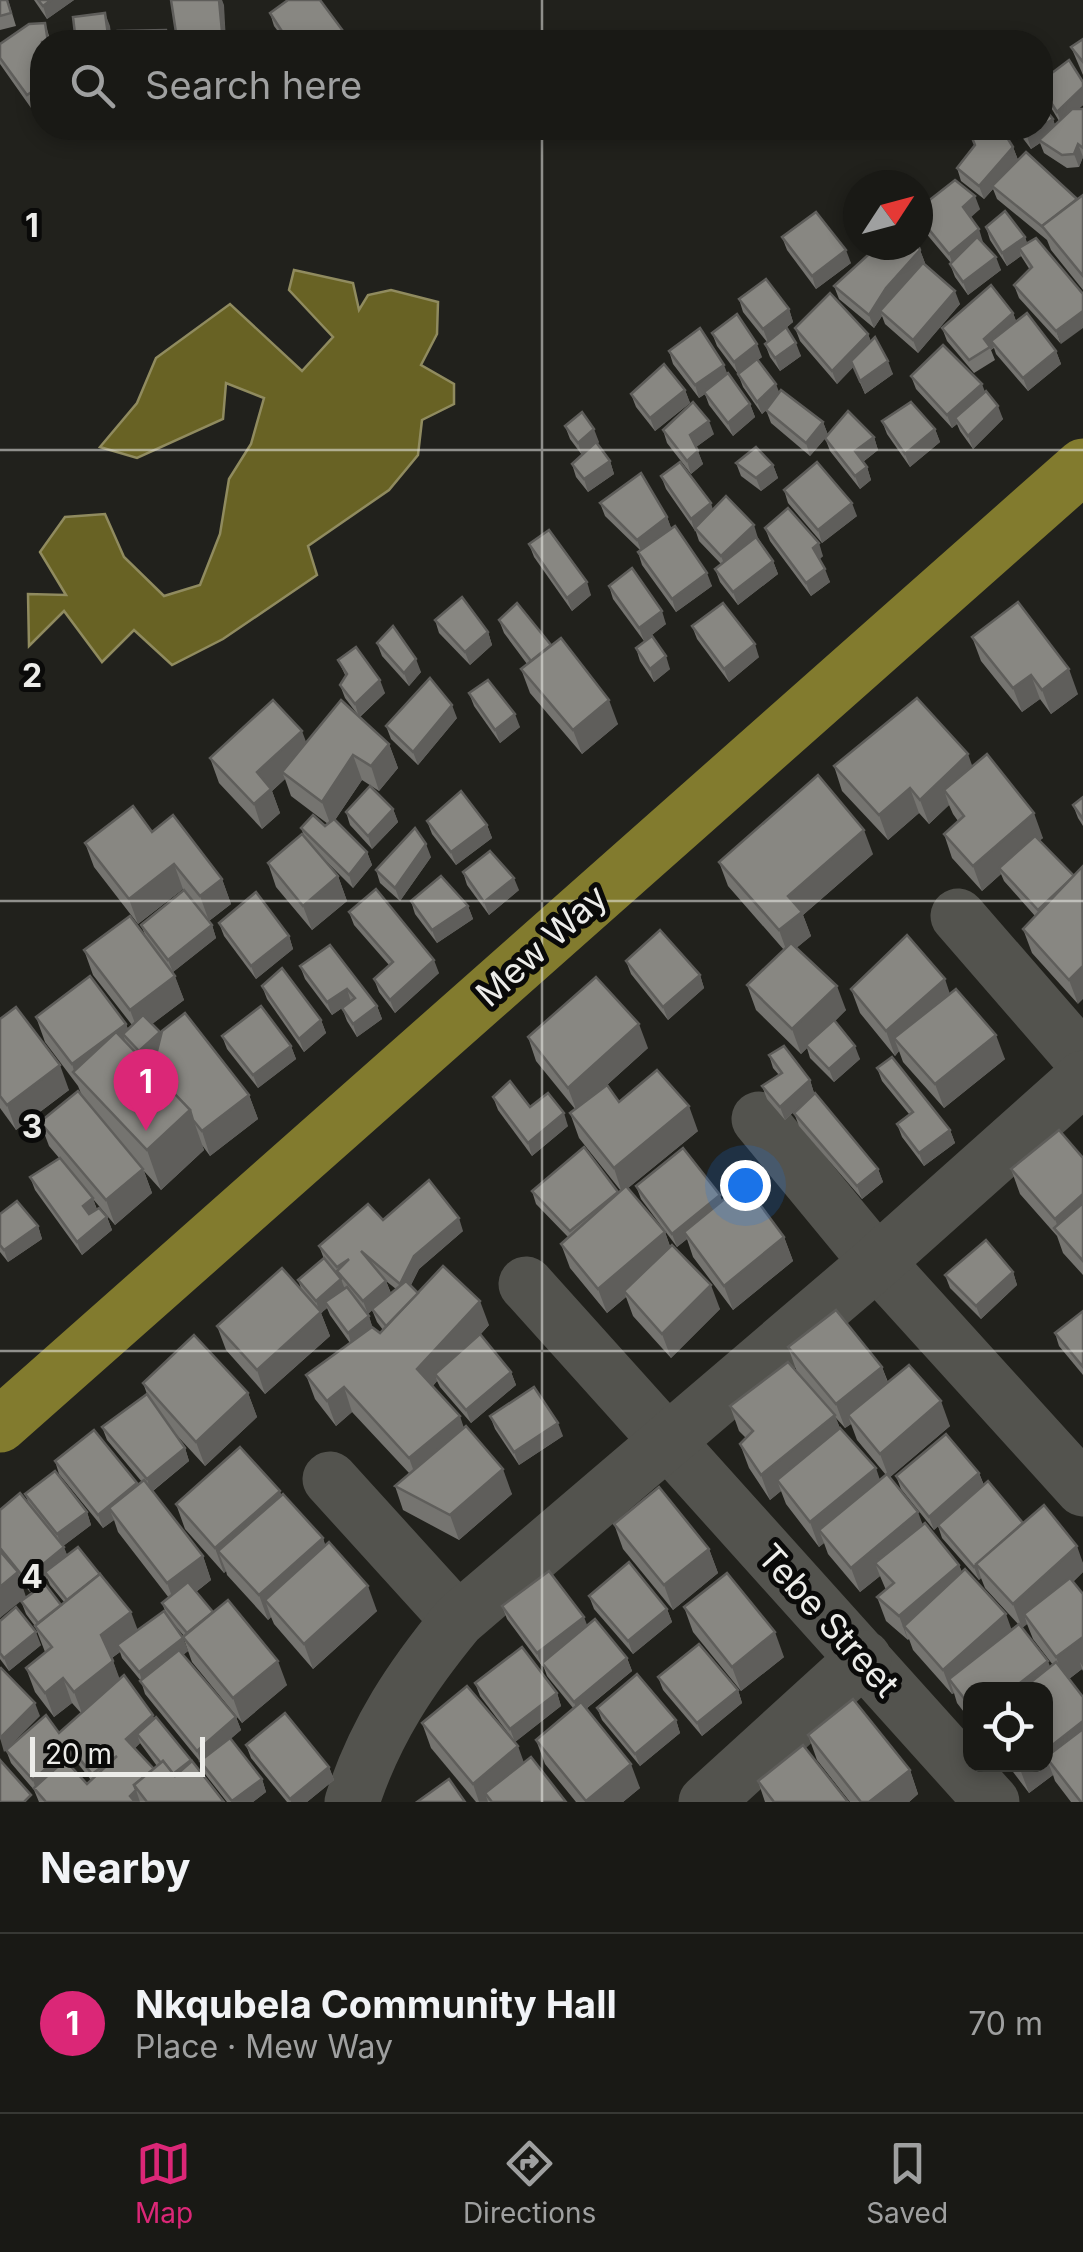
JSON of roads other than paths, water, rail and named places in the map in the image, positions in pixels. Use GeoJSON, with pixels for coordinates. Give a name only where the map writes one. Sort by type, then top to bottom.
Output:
{"type":"FeatureCollection","features":[{"type":"Feature","properties":{"kind":"main road","name":"Mew Way"},"geometry":{"type":"LineString","coordinates":[[0,1424],[1083,466]]}},
{"type":"Feature","properties":{"kind":"street"},"geometry":{"type":"LineString","coordinates":[[958,916],[1083,1060]]}},
{"type":"Feature","properties":{"kind":"street"},"geometry":{"type":"LineString","coordinates":[[352,1802],[373,1741],[410,1678],[458,1620],[665,1439],[877,1262],[1083,1078]]}},
{"type":"Feature","properties":{"kind":"street"},"geometry":{"type":"LineString","coordinates":[[759,1119],[877,1262],[1083,1488]]}},
{"type":"Feature","properties":{"kind":"street","name":"Tebe Street"},"geometry":{"type":"LineString","coordinates":[[526,1284],[992,1802]]}},
{"type":"Feature","properties":{"kind":"street"},"geometry":{"type":"LineString","coordinates":[[330,1478],[458,1620]]}},
{"type":"Feature","properties":{"kind":"street"},"geometry":{"type":"LineString","coordinates":[[706,1802],[864,1658]]}},
{"type":"Feature","properties":{"kind":"place","name":"Nkqubela Community Hall"},"geometry":{"type":"Point","coordinates":[146,1131]}}]}
